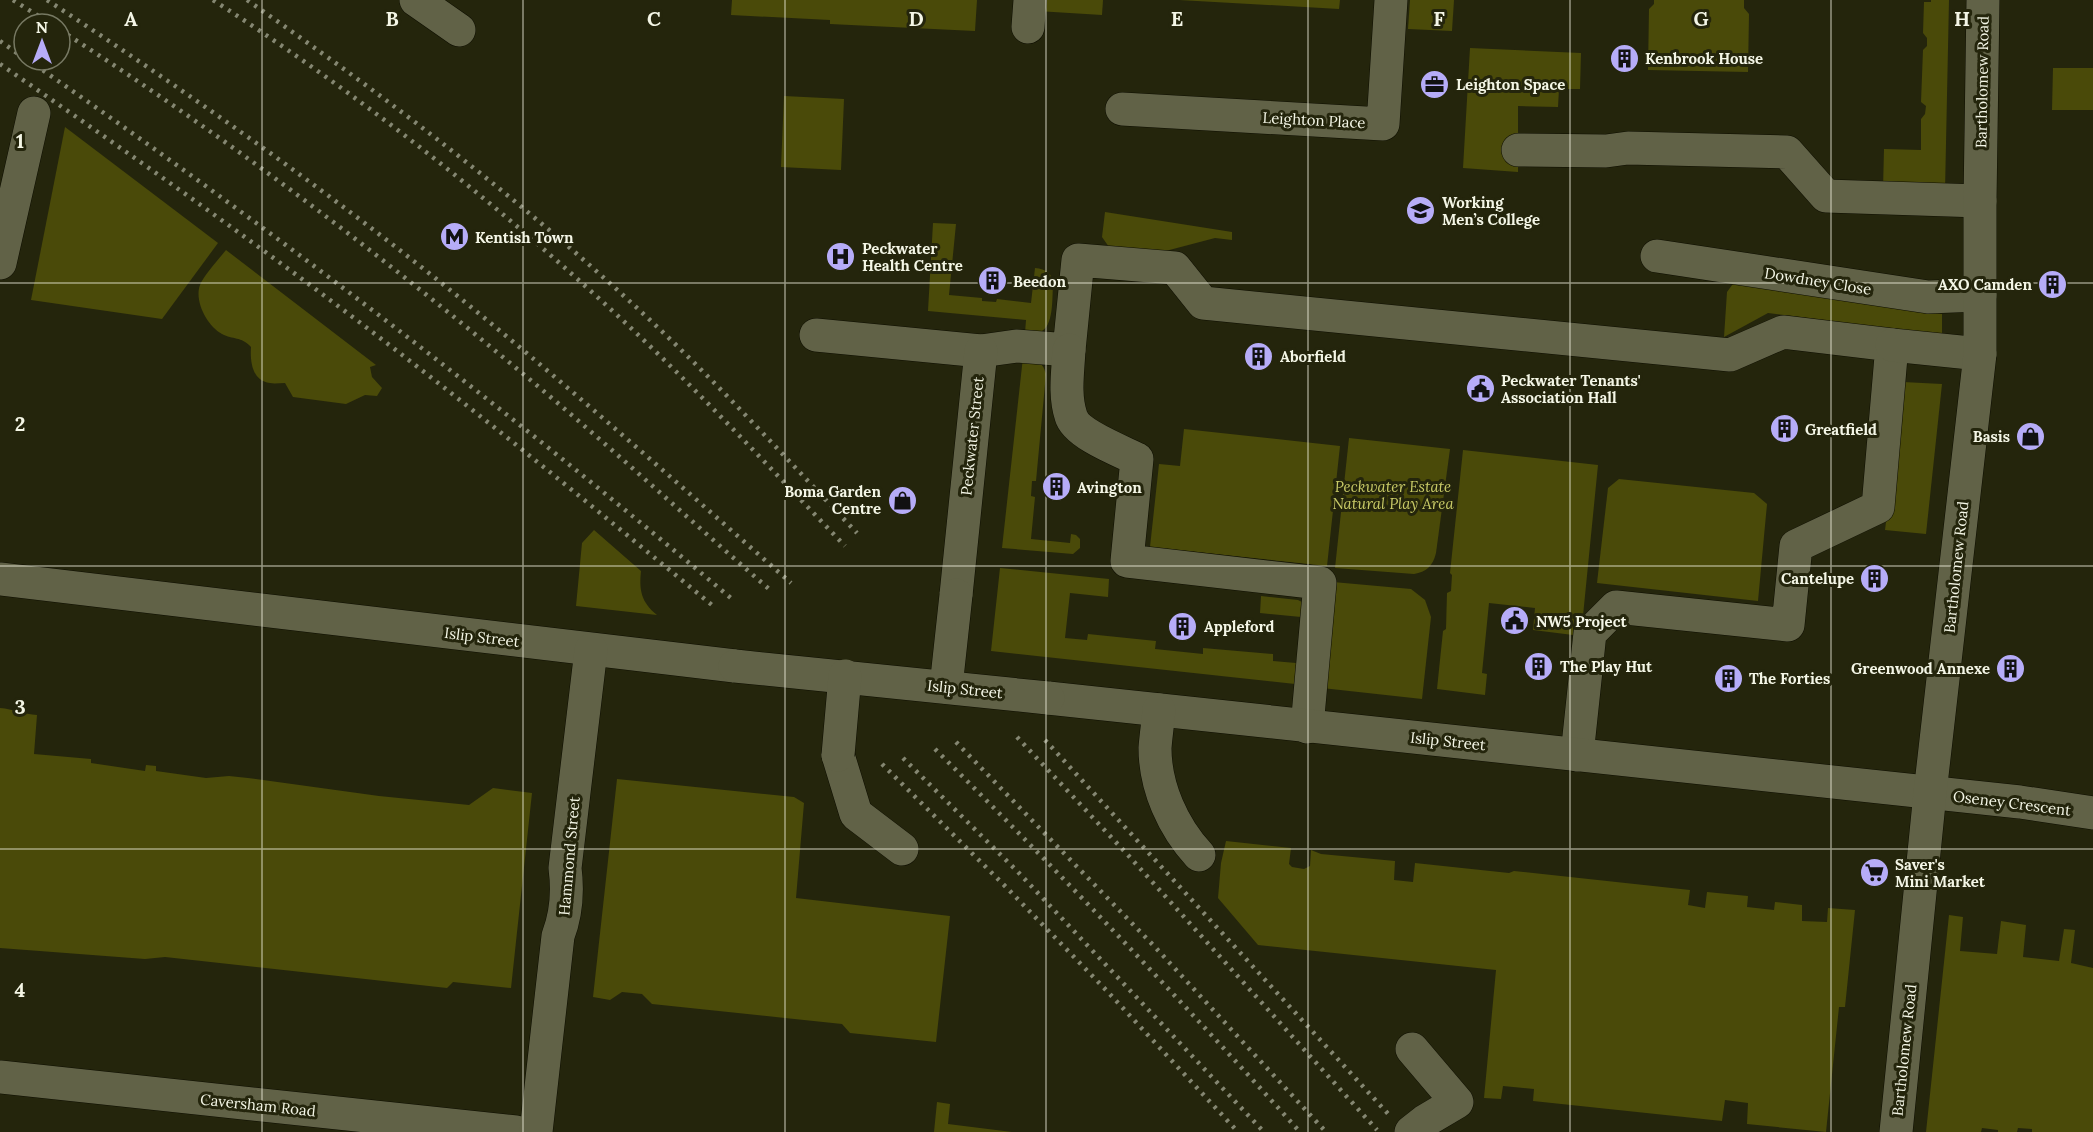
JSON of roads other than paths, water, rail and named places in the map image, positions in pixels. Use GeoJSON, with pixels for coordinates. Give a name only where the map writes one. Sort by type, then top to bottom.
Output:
{"type":"FeatureCollection","features":[{"type":"Feature","properties":{"kind":"street"},"geometry":{"type":"LineString","coordinates":[[416,0],[459,30]]}},
{"type":"Feature","properties":{"kind":"street","name":"Leighton Place"},"geometry":{"type":"LineString","coordinates":[[1122,109],[1383,124],[1391,0]]}},
{"type":"Feature","properties":{"kind":"street","name":"Bartholomew Road"},"geometry":{"type":"LineString","coordinates":[[1896,1132],[1930,793],[1980,354],[1983,0]]}},
{"type":"Feature","properties":{"kind":"street"},"geometry":{"type":"LineString","coordinates":[[0,263],[34,112]]}},
{"type":"Feature","properties":{"kind":"street"},"geometry":{"type":"LineString","coordinates":[[1518,150],[1606,151],[1628,148],[1787,152],[1826,196],[1980,201]]}},
{"type":"Feature","properties":{"kind":"street","name":"Dowdney Close"},"geometry":{"type":"LineString","coordinates":[[1657,256],[1928,297],[1980,295]]}},
{"type":"Feature","properties":{"kind":"street"},"geometry":{"type":"LineString","coordinates":[[1307,727],[1320,584],[1127,561],[1137,459],[1088,435],[1071,418],[1067,380],[1078,260],[1175,268],[1203,303],[1268,310],[1730,355],[1783,332],[1980,354]]}},
{"type":"Feature","properties":{"kind":"street"},"geometry":{"type":"LineString","coordinates":[[816,335],[981,351],[1016,346],[1069,350]]}},
{"type":"Feature","properties":{"kind":"street"},"geometry":{"type":"LineString","coordinates":[[1577,755],[1590,633],[1616,607],[1788,625],[1796,546],[1878,507],[1892,345]]}},
{"type":"Feature","properties":{"kind":"street","name":"Peckwater Street"},"geometry":{"type":"LineString","coordinates":[[946,687],[981,351]]}},
{"type":"Feature","properties":{"kind":"street","name":"Islip Street"},"geometry":{"type":"LineString","coordinates":[[0,579],[735,666],[1930,793]]}},
{"type":"Feature","properties":{"kind":"street","name":"Hammond Street"},"geometry":{"type":"LineString","coordinates":[[536,1132],[558,936],[563,922],[567,884],[566,868],[591,650]]}},
{"type":"Feature","properties":{"kind":"street"},"geometry":{"type":"LineString","coordinates":[[844,676],[838,755],[856,814],[902,849]]}},
{"type":"Feature","properties":{"kind":"street"},"geometry":{"type":"LineString","coordinates":[[1159,710],[1155,750],[1161,791],[1184,839],[1199,855]]}},
{"type":"Feature","properties":{"kind":"street","name":"Oseney Crescent"},"geometry":{"type":"LineString","coordinates":[[1930,793],[2020,802],[2093,813]]}},
{"type":"Feature","properties":{"kind":"street"},"geometry":{"type":"LineString","coordinates":[[1412,1049],[1458,1102],[1418,1127]]}},
{"type":"Feature","properties":{"kind":"street","name":"Caversham Road"},"geometry":{"type":"LineString","coordinates":[[0,1077],[516,1132]]}},
{"type":"Feature","properties":{"kind":"railway"},"geometry":{"type":"LineString","coordinates":[[13,0],[32,12]]}},
{"type":"Feature","properties":{"kind":"railway"},"geometry":{"type":"LineString","coordinates":[[47,0],[257,144],[410,258],[586,403],[791,583]]}},
{"type":"Feature","properties":{"kind":"railway"},"geometry":{"type":"LineString","coordinates":[[213,0],[319,72],[423,149],[571,273],[676,372],[845,546]]}},
{"type":"Feature","properties":{"kind":"railway"},"geometry":{"type":"LineString","coordinates":[[247,0],[441,142],[580,257],[685,354],[857,533]]}},
{"type":"Feature","properties":{"kind":"railway"},"geometry":{"type":"LineString","coordinates":[[72,38],[236,150],[406,278],[548,395],[769,589]]}},
{"type":"Feature","properties":{"kind":"railway"},"geometry":{"type":"LineString","coordinates":[[0,41],[12,50]]}},
{"type":"Feature","properties":{"kind":"railway"},"geometry":{"type":"LineString","coordinates":[[0,64],[212,213],[368,329],[530,456],[712,605]]}},
{"type":"Feature","properties":{"kind":"railway"},"geometry":{"type":"LineString","coordinates":[[45,72],[209,188],[386,321],[561,458],[732,599]]}},
{"type":"Feature","properties":{"kind":"railway"},"geometry":{"type":"LineString","coordinates":[[1017,737],[1127,854],[1377,1130]]}},
{"type":"Feature","properties":{"kind":"railway"},"geometry":{"type":"LineString","coordinates":[[1045,740],[1391,1117]]}},
{"type":"Feature","properties":{"kind":"railway"},"geometry":{"type":"LineString","coordinates":[[956,742],[1155,947],[1326,1132]]}},
{"type":"Feature","properties":{"kind":"railway"},"geometry":{"type":"LineString","coordinates":[[935,749],[1120,938],[1300,1132]]}},
{"type":"Feature","properties":{"kind":"railway"},"geometry":{"type":"LineString","coordinates":[[903,758],[1018,872],[1264,1132]]}},
{"type":"Feature","properties":{"kind":"railway"},"geometry":{"type":"LineString","coordinates":[[882,764],[1107,991],[1238,1132]]}},
{"type":"Feature","properties":{"kind":"place","name":"Kenbrook House"},"geometry":{"type":"Point","coordinates":[1624,58]}},
{"type":"Feature","properties":{"kind":"place","name":"Leighton Space"},"geometry":{"type":"Point","coordinates":[1435,84]}},
{"type":"Feature","properties":{"kind":"place","name":"Working Men’s College"},"geometry":{"type":"Point","coordinates":[1421,211]}},
{"type":"Feature","properties":{"kind":"place","name":"Kentish Town"},"geometry":{"type":"Point","coordinates":[454,237]}},
{"type":"Feature","properties":{"kind":"place","name":"Peckwater Health Centre"},"geometry":{"type":"Point","coordinates":[841,257]}},
{"type":"Feature","properties":{"kind":"place","name":"Beedon"},"geometry":{"type":"Point","coordinates":[992,281]}},
{"type":"Feature","properties":{"kind":"place","name":"AXO Camden"},"geometry":{"type":"Point","coordinates":[2053,284]}},
{"type":"Feature","properties":{"kind":"place","name":"Aborfield"},"geometry":{"type":"Point","coordinates":[1259,356]}},
{"type":"Feature","properties":{"kind":"place","name":"Peckwater Tenants' Association Hall"},"geometry":{"type":"Point","coordinates":[1480,389]}},
{"type":"Feature","properties":{"kind":"place","name":"Greatfield"},"geometry":{"type":"Point","coordinates":[1784,429]}},
{"type":"Feature","properties":{"kind":"place","name":"Basis"},"geometry":{"type":"Point","coordinates":[2031,436]}},
{"type":"Feature","properties":{"kind":"place","name":"Avington"},"geometry":{"type":"Point","coordinates":[1056,487]}},
{"type":"Feature","properties":{"kind":"place","name":"Boma Garden Centre"},"geometry":{"type":"Point","coordinates":[902,500]}},
{"type":"Feature","properties":{"kind":"place","name":"Cantelupe"},"geometry":{"type":"Point","coordinates":[1875,578]}},
{"type":"Feature","properties":{"kind":"place","name":"NW5 Project"},"geometry":{"type":"Point","coordinates":[1515,621]}},
{"type":"Feature","properties":{"kind":"place","name":"Appleford"},"geometry":{"type":"Point","coordinates":[1183,626]}},
{"type":"Feature","properties":{"kind":"place","name":"The Play Hut"},"geometry":{"type":"Point","coordinates":[1539,666]}},
{"type":"Feature","properties":{"kind":"place","name":"Greenwood Annexe"},"geometry":{"type":"Point","coordinates":[2011,668]}},
{"type":"Feature","properties":{"kind":"place","name":"The Forties"},"geometry":{"type":"Point","coordinates":[1728,678]}},
{"type":"Feature","properties":{"kind":"place","name":"Saver's Mini Market"},"geometry":{"type":"Point","coordinates":[1874,873]}},
{"type":"Feature","properties":{"kind":"park label","name":"Peckwater Estate Natural Play Area"},"geometry":{"type":"Point","coordinates":[1393,494]}}]}
